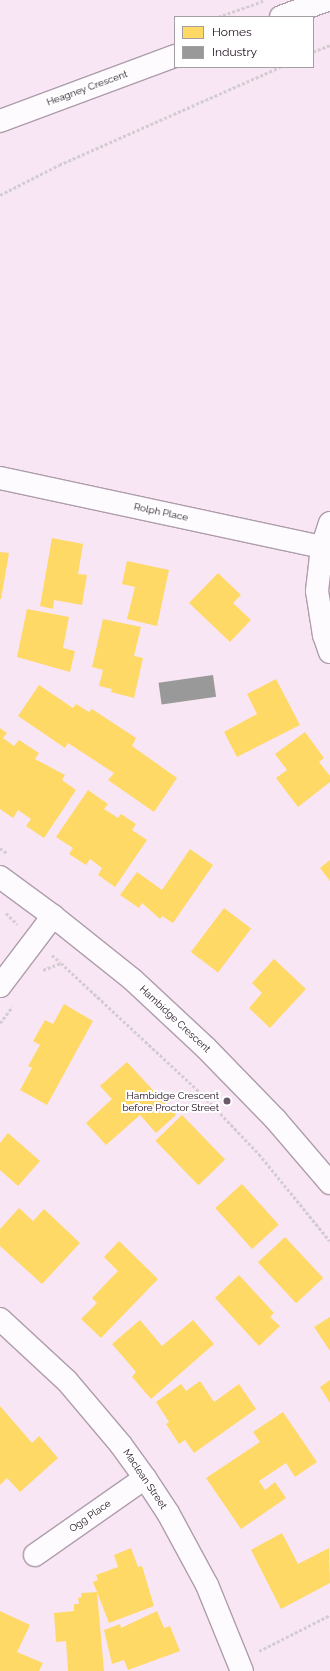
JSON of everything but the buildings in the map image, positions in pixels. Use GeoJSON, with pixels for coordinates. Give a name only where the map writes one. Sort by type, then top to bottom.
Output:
{"type":"FeatureCollection","features":[{"type":"Feature","properties":{"kind":"street"},"geometry":{"type":"LineString","coordinates":[[284,16],[328,0]]}},
{"type":"Feature","properties":{"kind":"street","name":"Heagney Crescent"},"geometry":{"type":"LineString","coordinates":[[0,121],[174,56]]}},
{"type":"Feature","properties":{"kind":"street","name":"Rolph Place"},"geometry":{"type":"LineString","coordinates":[[0,478],[322,547]]}},
{"type":"Feature","properties":{"kind":"street"},"geometry":{"type":"LineString","coordinates":[[330,523],[322,547],[317,591],[324,635],[330,652]]}},
{"type":"Feature","properties":{"kind":"street","name":"Hambidge Crescent"},"geometry":{"type":"LineString","coordinates":[[0,877],[54,916],[132,979],[206,1048],[276,1120],[330,1183]]}},
{"type":"Feature","properties":{"kind":"street"},"geometry":{"type":"LineString","coordinates":[[0,986],[54,916]]}},
{"type":"Feature","properties":{"kind":"street","name":"Maclean Street"},"geometry":{"type":"LineString","coordinates":[[0,1319],[67,1381],[121,1445],[145,1478],[168,1513],[207,1584],[240,1665]]}},
{"type":"Feature","properties":{"kind":"street","name":"Ogg Place"},"geometry":{"type":"LineString","coordinates":[[34,1554],[145,1478]]}},
{"type":"Feature","properties":{"kind":"path"},"geometry":{"type":"LineString","coordinates":[[221,16],[265,0]]}},
{"type":"Feature","properties":{"kind":"path"},"geometry":{"type":"LineString","coordinates":[[314,52],[330,45]]}},
{"type":"Feature","properties":{"kind":"path"},"geometry":{"type":"LineString","coordinates":[[0,195],[59,165],[278,68]]}},
{"type":"Feature","properties":{"kind":"path"},"geometry":{"type":"LineString","coordinates":[[38,974],[44,969],[61,963],[200,1092],[259,1154],[330,1241]]}},
{"type":"Feature","properties":{"kind":"path"},"geometry":{"type":"LineString","coordinates":[[0,1023],[14,1004]]}},
{"type":"Feature","properties":{"kind":"path"},"geometry":{"type":"LineString","coordinates":[[240,1665],[330,1615]]}},
{"type":"Feature","properties":{"kind":"place","name":"Hambidge Crescent before Proctor Street"},"geometry":{"type":"Point","coordinates":[227,1101]}}]}
